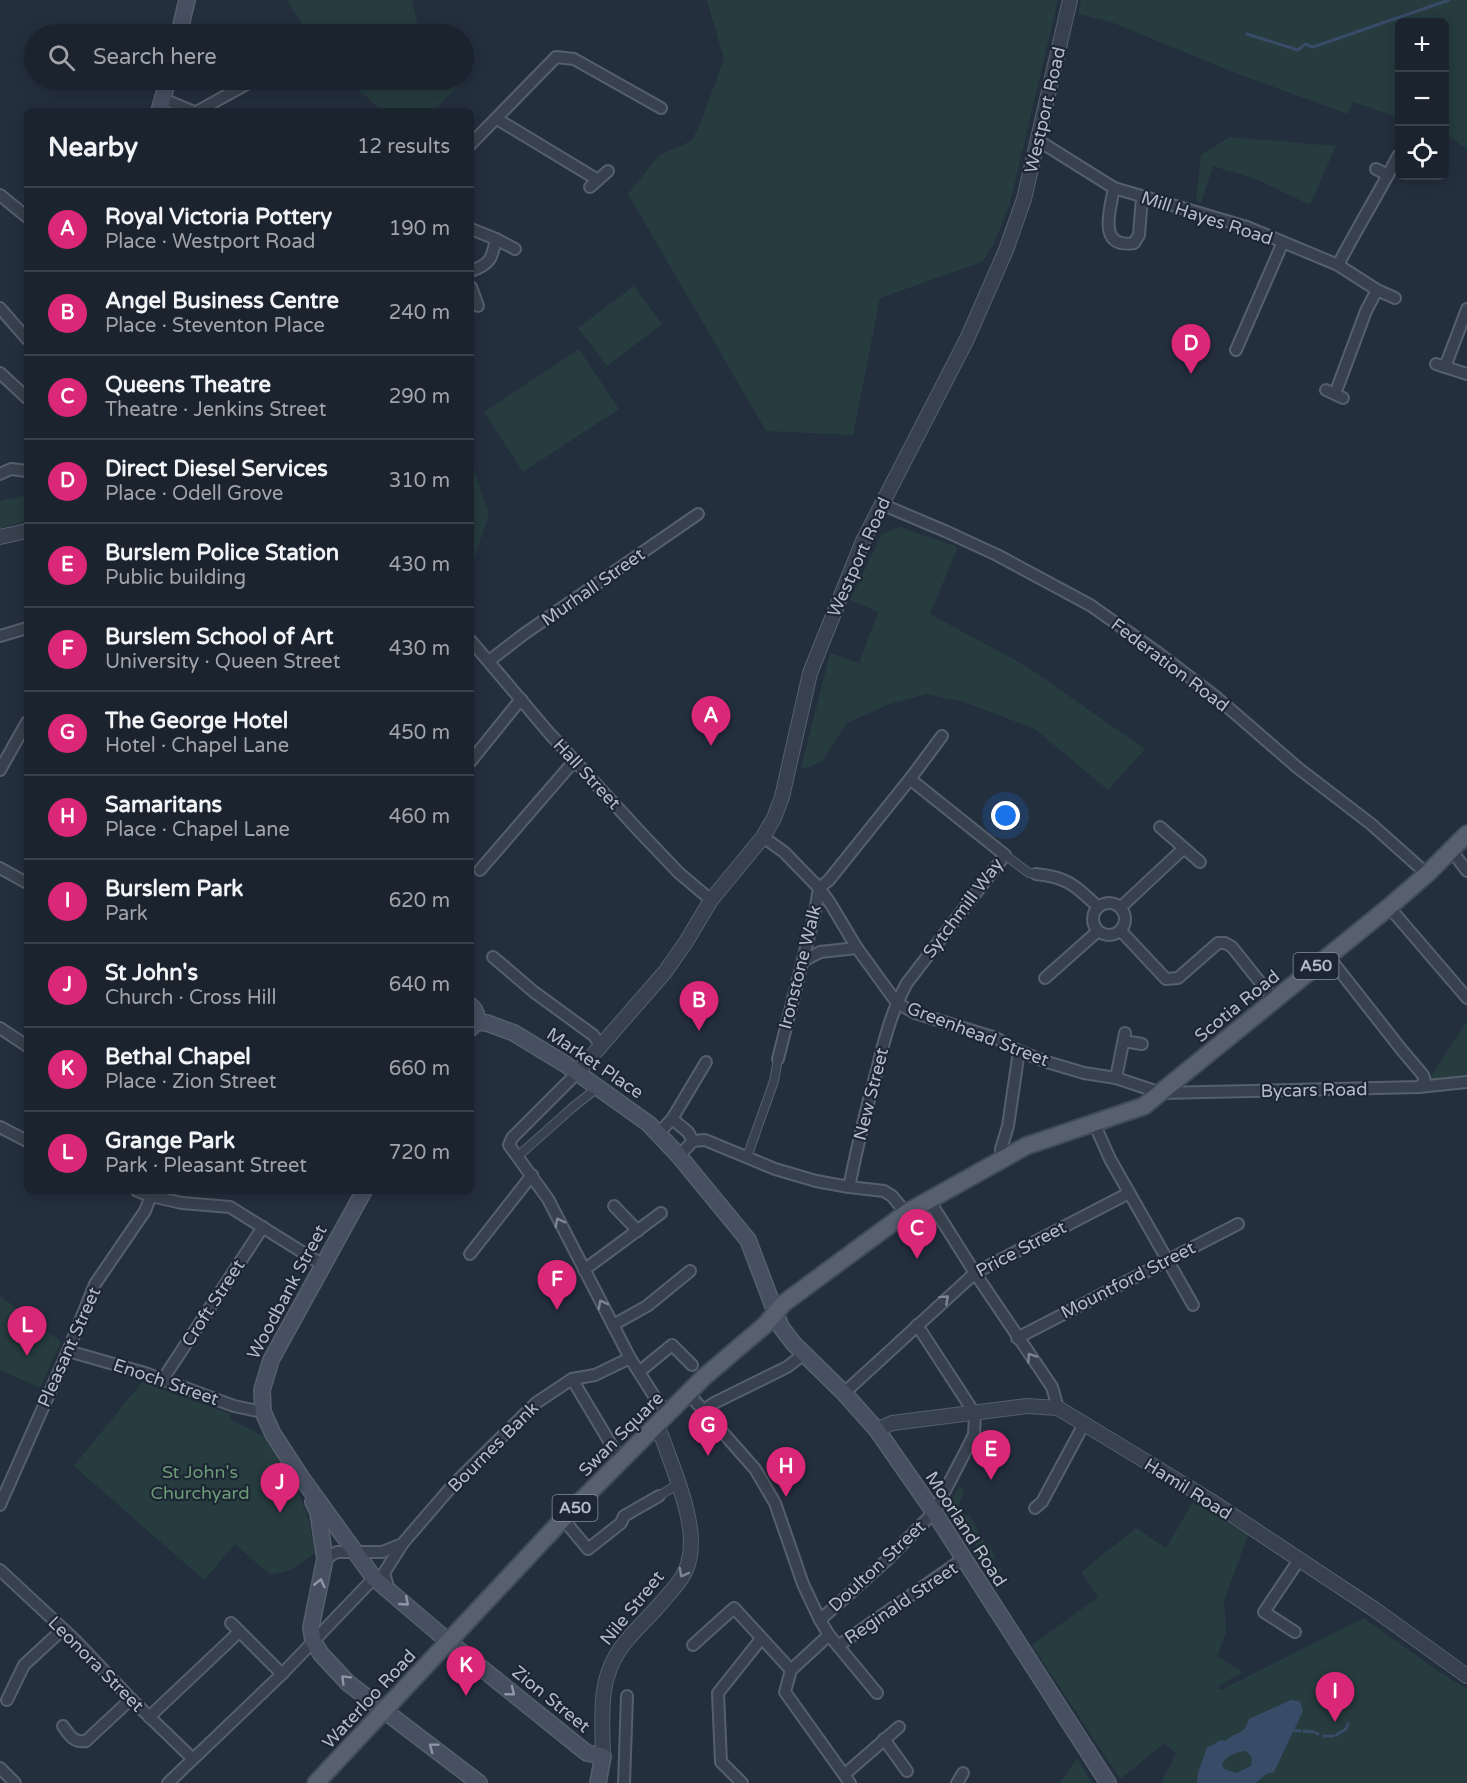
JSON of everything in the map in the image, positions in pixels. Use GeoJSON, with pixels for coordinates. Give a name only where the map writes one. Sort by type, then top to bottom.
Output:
{"type":"FeatureCollection","features":[{"type":"Feature","properties":{"kind":"main road"},"geometry":{"type":"LineString","coordinates":[[181,24],[187,0]]}},
{"type":"Feature","properties":{"kind":"main road"},"geometry":{"type":"LineString","coordinates":[[161,105],[165,90]]}},
{"type":"Feature","properties":{"kind":"main road","name":"Scotia Road"},"geometry":{"type":"LineString","coordinates":[[1002,1159],[1026,1146],[1144,1106],[1389,907],[1427,874],[1467,834]]}},
{"type":"Feature","properties":{"kind":"main road"},"geometry":{"type":"LineString","coordinates":[[474,1010],[477,1014],[474,1025]]}},
{"type":"Feature","properties":{"kind":"main road","name":"Market Place"},"geometry":{"type":"LineString","coordinates":[[474,1025],[487,1023],[514,1033],[577,1073],[659,1133],[748,1240],[776,1310]]}},
{"type":"Feature","properties":{"kind":"main road","name":"A50"},"geometry":{"type":"LineString","coordinates":[[776,1310],[797,1292],[906,1213],[1002,1159]]}},
{"type":"Feature","properties":{"kind":"main road","name":"Woodbank Street"},"geometry":{"type":"LineString","coordinates":[[301,1477],[273,1434],[263,1412],[262,1390],[271,1360],[362,1194]]}},
{"type":"Feature","properties":{"kind":"main road","name":"Moorland Road"},"geometry":{"type":"LineString","coordinates":[[776,1310],[781,1327],[878,1430],[934,1512],[1108,1783]]}},
{"type":"Feature","properties":{"kind":"main road","name":"Swan Square"},"geometry":{"type":"LineString","coordinates":[[449,1642],[563,1519],[704,1377],[765,1325],[776,1310]]}},
{"type":"Feature","properties":{"kind":"main road"},"geometry":{"type":"LineString","coordinates":[[301,1477],[318,1512],[325,1559],[310,1627],[312,1641],[348,1683],[479,1783]]}},
{"type":"Feature","properties":{"kind":"main road","name":"Zion Street"},"geometry":{"type":"LineString","coordinates":[[301,1477],[375,1578],[449,1642],[587,1753],[603,1756]]}},
{"type":"Feature","properties":{"kind":"main road","name":"Waterloo Road"},"geometry":{"type":"LineString","coordinates":[[322,1781],[383,1711],[449,1642]]}},
{"type":"Feature","properties":{"kind":"main road","name":"Nile Street"},"geometry":{"type":"LineString","coordinates":[[598,1783],[603,1756]]}},
{"type":"Feature","properties":{"kind":"street","name":"Westport Road"},"geometry":{"type":"LineString","coordinates":[[577,1073],[665,972],[711,900],[764,837],[774,818],[782,797],[810,673],[863,541],[967,339],[1006,250],[1024,200],[1069,4]]}},
{"type":"Feature","properties":{"kind":"street"},"geometry":{"type":"LineString","coordinates":[[474,141],[556,57],[574,59],[657,106],[645,114]]}},
{"type":"Feature","properties":{"kind":"street"},"geometry":{"type":"LineString","coordinates":[[203,108],[236,90]]}},
{"type":"Feature","properties":{"kind":"street"},"geometry":{"type":"LineString","coordinates":[[161,105],[176,108]]}},
{"type":"Feature","properties":{"kind":"street"},"geometry":{"type":"LineString","coordinates":[[497,119],[594,184],[608,171]]}},
{"type":"Feature","properties":{"kind":"street","name":"Mill Hayes Road"},"geometry":{"type":"LineString","coordinates":[[1039,141],[1114,188],[1247,227],[1338,265],[1377,290],[1395,298]]}},
{"type":"Feature","properties":{"kind":"street"},"geometry":{"type":"LineString","coordinates":[[1338,265],[1359,222],[1395,162]]}},
{"type":"Feature","properties":{"kind":"street"},"geometry":{"type":"LineString","coordinates":[[1376,169],[1388,175]]}},
{"type":"Feature","properties":{"kind":"street"},"geometry":{"type":"LineString","coordinates":[[1114,188],[1109,230],[1112,238],[1118,243],[1134,243],[1138,235],[1142,197]]}},
{"type":"Feature","properties":{"kind":"street"},"geometry":{"type":"LineString","coordinates":[[0,195],[24,215]]}},
{"type":"Feature","properties":{"kind":"street"},"geometry":{"type":"LineString","coordinates":[[474,230],[496,238],[515,249]]}},
{"type":"Feature","properties":{"kind":"street"},"geometry":{"type":"LineString","coordinates":[[474,270],[488,263],[496,238]]}},
{"type":"Feature","properties":{"kind":"street"},"geometry":{"type":"LineString","coordinates":[[1236,350],[1283,242]]}},
{"type":"Feature","properties":{"kind":"street"},"geometry":{"type":"LineString","coordinates":[[1335,394],[1366,311],[1377,290]]}},
{"type":"Feature","properties":{"kind":"street"},"geometry":{"type":"LineString","coordinates":[[474,295],[478,306]]}},
{"type":"Feature","properties":{"kind":"street"},"geometry":{"type":"LineString","coordinates":[[0,308],[24,336]]}},
{"type":"Feature","properties":{"kind":"street"},"geometry":{"type":"LineString","coordinates":[[1467,309],[1440,365],[1467,374]]}},
{"type":"Feature","properties":{"kind":"street"},"geometry":{"type":"LineString","coordinates":[[0,373],[24,395]]}},
{"type":"Feature","properties":{"kind":"street"},"geometry":{"type":"LineString","coordinates":[[0,464],[5,471],[24,471]]}},
{"type":"Feature","properties":{"kind":"street","name":"Federation Road"},"geometry":{"type":"LineString","coordinates":[[881,504],[997,555],[1089,605],[1157,652],[1216,698],[1298,768],[1371,824],[1427,874]]}},
{"type":"Feature","properties":{"kind":"street","name":"Murhall Street"},"geometry":{"type":"LineString","coordinates":[[489,661],[524,634],[698,514]]}},
{"type":"Feature","properties":{"kind":"street"},"geometry":{"type":"LineString","coordinates":[[0,537],[24,532]]}},
{"type":"Feature","properties":{"kind":"street"},"geometry":{"type":"LineString","coordinates":[[0,636],[24,629]]}},
{"type":"Feature","properties":{"kind":"street","name":"Hall Street"},"geometry":{"type":"LineString","coordinates":[[474,644],[574,760],[679,873],[711,900]]}},
{"type":"Feature","properties":{"kind":"street"},"geometry":{"type":"LineString","coordinates":[[474,756],[521,699]]}},
{"type":"Feature","properties":{"kind":"street"},"geometry":{"type":"LineString","coordinates":[[0,770],[22,724]]}},
{"type":"Feature","properties":{"kind":"street"},"geometry":{"type":"LineString","coordinates":[[819,888],[829,880],[942,736]]}},
{"type":"Feature","properties":{"kind":"street"},"geometry":{"type":"LineString","coordinates":[[480,870],[574,760]]}},
{"type":"Feature","properties":{"kind":"street","name":"Sytchmill Way"},"geometry":{"type":"LineString","coordinates":[[897,1003],[907,983],[1005,855],[910,779]]}},
{"type":"Feature","properties":{"kind":"street"},"geometry":{"type":"LineString","coordinates":[[1160,827],[1200,862]]}},
{"type":"Feature","properties":{"kind":"street","name":"Greenhead Street"},"geometry":{"type":"LineString","coordinates":[[764,837],[784,852],[819,888],[856,948],[897,1003],[915,1013],[996,1038],[1019,1051],[1084,1073],[1116,1078],[1161,1093]]}},
{"type":"Feature","properties":{"kind":"street"},"geometry":{"type":"LineString","coordinates":[[1121,908],[1183,849]]}},
{"type":"Feature","properties":{"kind":"street"},"geometry":{"type":"LineString","coordinates":[[1451,849],[1467,871]]}},
{"type":"Feature","properties":{"kind":"street"},"geometry":{"type":"LineString","coordinates":[[1005,855],[1029,873],[1056,877],[1074,884],[1098,907]]}},
{"type":"Feature","properties":{"kind":"street"},"geometry":{"type":"LineString","coordinates":[[0,868],[24,881]]}},
{"type":"Feature","properties":{"kind":"street","name":"Ironstone Walk"},"geometry":{"type":"LineString","coordinates":[[747,1157],[774,1081],[778,1059],[785,1048],[819,888]]}},
{"type":"Feature","properties":{"kind":"street"},"geometry":{"type":"LineString","coordinates":[[1113,903],[1121,908],[1126,921],[1121,931],[1108,936],[1098,931],[1093,921],[1093,915],[1098,907],[1113,903]]}},
{"type":"Feature","properties":{"kind":"street"},"geometry":{"type":"LineString","coordinates":[[1389,907],[1467,998]]}},
{"type":"Feature","properties":{"kind":"street"},"geometry":{"type":"LineString","coordinates":[[1045,978],[1098,931]]}},
{"type":"Feature","properties":{"kind":"street"},"geometry":{"type":"LineString","coordinates":[[1121,931],[1166,979],[1178,978],[1218,943],[1225,943],[1232,947],[1275,1001]]}},
{"type":"Feature","properties":{"kind":"street"},"geometry":{"type":"LineString","coordinates":[[803,961],[820,952],[856,948]]}},
{"type":"Feature","properties":{"kind":"street"},"geometry":{"type":"LineString","coordinates":[[1328,956],[1423,1075],[1425,1081],[1419,1087]]}},
{"type":"Feature","properties":{"kind":"street"},"geometry":{"type":"LineString","coordinates":[[493,957],[534,992],[593,1035],[601,1045]]}},
{"type":"Feature","properties":{"kind":"street","name":"New Street"},"geometry":{"type":"LineString","coordinates":[[849,1187],[865,1113],[889,1022],[897,1003]]}},
{"type":"Feature","properties":{"kind":"street"},"geometry":{"type":"LineString","coordinates":[[0,1028],[24,1044]]}},
{"type":"Feature","properties":{"kind":"street"},"geometry":{"type":"LineString","coordinates":[[1116,1078],[1125,1035],[1142,1044]]}},
{"type":"Feature","properties":{"kind":"street"},"geometry":{"type":"LineString","coordinates":[[1002,1159],[1001,1149],[1008,1126],[1019,1051]]}},
{"type":"Feature","properties":{"kind":"street"},"geometry":{"type":"LineString","coordinates":[[659,1133],[672,1119],[706,1062]]}},
{"type":"Feature","properties":{"kind":"street"},"geometry":{"type":"LineString","coordinates":[[577,1073],[512,1138],[509,1145],[548,1199],[630,1358],[656,1399],[668,1413]]}},
{"type":"Feature","properties":{"kind":"street","name":"Bycars Road"},"geometry":{"type":"LineString","coordinates":[[1161,1093],[1419,1087],[1467,1082]]}},
{"type":"Feature","properties":{"kind":"street"},"geometry":{"type":"LineString","coordinates":[[517,1157],[597,1088]]}},
{"type":"Feature","properties":{"kind":"street"},"geometry":{"type":"LineString","coordinates":[[672,1119],[688,1132],[693,1141]]}},
{"type":"Feature","properties":{"kind":"street"},"geometry":{"type":"LineString","coordinates":[[1094,1123],[1110,1159],[1193,1305]]}},
{"type":"Feature","properties":{"kind":"street"},"geometry":{"type":"LineString","coordinates":[[0,1127],[24,1139]]}},
{"type":"Feature","properties":{"kind":"street"},"geometry":{"type":"LineString","coordinates":[[680,1156],[693,1141],[705,1140],[775,1169],[849,1187],[884,1191],[892,1196],[906,1213]]}},
{"type":"Feature","properties":{"kind":"street"},"geometry":{"type":"LineString","coordinates":[[476,1253],[532,1176]]}},
{"type":"Feature","properties":{"kind":"street","name":"Price Street"},"geometry":{"type":"LineString","coordinates":[[844,1393],[975,1273],[1129,1192]]}},
{"type":"Feature","properties":{"kind":"street"},"geometry":{"type":"LineString","coordinates":[[145,1194],[208,1207],[230,1208],[323,1265]]}},
{"type":"Feature","properties":{"kind":"street","name":"Pleasant Street"},"geometry":{"type":"LineString","coordinates":[[0,1504],[95,1284],[145,1211],[151,1196]]}},
{"type":"Feature","properties":{"kind":"street"},"geometry":{"type":"LineString","coordinates":[[929,1200],[1017,1338],[1052,1387],[1058,1408]]}},
{"type":"Feature","properties":{"kind":"street"},"geometry":{"type":"LineString","coordinates":[[614,1206],[638,1231]]}},
{"type":"Feature","properties":{"kind":"street"},"geometry":{"type":"LineString","coordinates":[[584,1270],[661,1213]]}},
{"type":"Feature","properties":{"kind":"street","name":"Mountford Street"},"geometry":{"type":"LineString","coordinates":[[1017,1338],[1238,1224]]}},
{"type":"Feature","properties":{"kind":"street","name":"Croft Street"},"geometry":{"type":"LineString","coordinates":[[163,1379],[263,1227]]}},
{"type":"Feature","properties":{"kind":"street"},"geometry":{"type":"LineString","coordinates":[[613,1325],[647,1306],[690,1271]]}},
{"type":"Feature","properties":{"kind":"street"},"geometry":{"type":"LineString","coordinates":[[917,1325],[975,1414]]}},
{"type":"Feature","properties":{"kind":"street"},"geometry":{"type":"LineString","coordinates":[[639,1372],[672,1345],[704,1377]]}},
{"type":"Feature","properties":{"kind":"street","name":"Enoch Street"},"geometry":{"type":"LineString","coordinates":[[68,1351],[163,1379],[234,1406],[263,1412]]}},
{"type":"Feature","properties":{"kind":"street"},"geometry":{"type":"LineString","coordinates":[[704,1410],[787,1367],[804,1354]]}},
{"type":"Feature","properties":{"kind":"street","name":"Bournes Bank"},"geometry":{"type":"LineString","coordinates":[[388,1587],[384,1572],[403,1543],[453,1485],[536,1403],[572,1379],[595,1375],[630,1358]]}},
{"type":"Feature","properties":{"kind":"street"},"geometry":{"type":"LineString","coordinates":[[572,1379],[621,1461]]}},
{"type":"Feature","properties":{"kind":"street"},"geometry":{"type":"LineString","coordinates":[[688,1393],[755,1469],[775,1503],[803,1584],[820,1620],[829,1635],[877,1694]]}},
{"type":"Feature","properties":{"kind":"street","name":"Hamil Road"},"geometry":{"type":"LineString","coordinates":[[878,1430],[892,1423],[1028,1406],[1058,1408],[1211,1502],[1374,1609],[1467,1676]]}},
{"type":"Feature","properties":{"kind":"street","name":"Doulton Street"},"geometry":{"type":"LineString","coordinates":[[820,1620],[888,1559],[934,1512],[976,1430],[975,1414]]}},
{"type":"Feature","properties":{"kind":"street"},"geometry":{"type":"LineString","coordinates":[[1035,1508],[1042,1502],[1084,1424]]}},
{"type":"Feature","properties":{"kind":"street","name":"Nile Street"},"geometry":{"type":"LineString","coordinates":[[603,1756],[602,1699],[604,1685],[618,1653],[678,1582],[690,1560],[691,1542],[688,1517],[662,1437],[656,1426]]}},
{"type":"Feature","properties":{"kind":"street"},"geometry":{"type":"LineString","coordinates":[[563,1519],[588,1549],[621,1523],[624,1516],[678,1484]]}},
{"type":"Feature","properties":{"kind":"street"},"geometry":{"type":"LineString","coordinates":[[325,1559],[337,1552],[382,1552],[403,1543]]}},
{"type":"Feature","properties":{"kind":"street","name":"Reginald Street"},"geometry":{"type":"LineString","coordinates":[[838,1646],[963,1560]]}},
{"type":"Feature","properties":{"kind":"street"},"geometry":{"type":"LineString","coordinates":[[1295,1632],[1264,1612],[1299,1560]]}},
{"type":"Feature","properties":{"kind":"street","name":"Leonora Street"},"geometry":{"type":"LineString","coordinates":[[0,1570],[63,1629],[192,1758]]}},
{"type":"Feature","properties":{"kind":"street"},"geometry":{"type":"LineString","coordinates":[[168,1783],[282,1674],[375,1578]]}},
{"type":"Feature","properties":{"kind":"street"},"geometry":{"type":"LineString","coordinates":[[693,1645],[734,1608],[791,1670]]}},
{"type":"Feature","properties":{"kind":"street"},"geometry":{"type":"LineString","coordinates":[[231,1623],[282,1674]]}},
{"type":"Feature","properties":{"kind":"street"},"geometry":{"type":"LineString","coordinates":[[6,1700],[24,1665],[63,1629]]}},
{"type":"Feature","properties":{"kind":"street"},"geometry":{"type":"LineString","coordinates":[[149,1717],[239,1632]]}},
{"type":"Feature","properties":{"kind":"street"},"geometry":{"type":"LineString","coordinates":[[829,1635],[791,1670],[785,1692],[847,1778],[884,1739],[899,1727]]}},
{"type":"Feature","properties":{"kind":"street"},"geometry":{"type":"LineString","coordinates":[[742,1783],[721,1762],[718,1693],[761,1639]]}},
{"type":"Feature","properties":{"kind":"street"},"geometry":{"type":"LineString","coordinates":[[624,1783],[627,1696]]}},
{"type":"Feature","properties":{"kind":"street"},"geometry":{"type":"LineString","coordinates":[[63,1726],[71,1738],[79,1742],[86,1741],[131,1699]]}},
{"type":"Feature","properties":{"kind":"street"},"geometry":{"type":"LineString","coordinates":[[884,1739],[907,1771]]}},
{"type":"Feature","properties":{"kind":"street"},"geometry":{"type":"LineString","coordinates":[[0,1768],[15,1783]]}},
{"type":"Feature","properties":{"kind":"street"},"geometry":{"type":"LineString","coordinates":[[957,1783],[963,1773]]}},
{"type":"Feature","properties":{"kind":"green space"},"geometry":{"type":"Polygon","coordinates":[[[287,0],[412,0],[418,24],[302,24],[287,0]]]}},
{"type":"Feature","properties":{"kind":"green space"},"geometry":{"type":"Polygon","coordinates":[[[707,0],[1058,0],[1010,203],[994,244],[982,262],[880,298],[853,435],[766,431],[628,194],[659,155],[691,141],[699,127],[724,59],[707,0]]]}},
{"type":"Feature","properties":{"kind":"green space"},"geometry":{"type":"Polygon","coordinates":[[[1081,0],[1467,0],[1467,149],[1449,137],[1449,18],[1395,18],[1395,117],[1353,102],[1348,114],[1243,76],[1111,22],[1078,14],[1081,0]]]}},
{"type":"Feature","properties":{"kind":"green space"},"geometry":{"type":"Polygon","coordinates":[[[359,90],[454,90],[437,108],[379,108],[359,90]]]}},
{"type":"Feature","properties":{"kind":"green space"},"geometry":{"type":"Polygon","coordinates":[[[1230,137],[1336,146],[1310,205],[1258,180],[1213,166],[1201,203],[1196,201],[1201,155],[1230,137]]]}},
{"type":"Feature","properties":{"kind":"green space"},"geometry":{"type":"Polygon","coordinates":[[[634,286],[662,324],[607,366],[578,328],[634,286]]]}},
{"type":"Feature","properties":{"kind":"green space"},"geometry":{"type":"Polygon","coordinates":[[[579,349],[619,409],[523,472],[484,412],[579,349]]]}},
{"type":"Feature","properties":{"kind":"green space"},"geometry":{"type":"Polygon","coordinates":[[[474,470],[489,514],[474,559],[474,470]]]}},
{"type":"Feature","properties":{"kind":"green space"},"geometry":{"type":"Polygon","coordinates":[[[24,496],[24,522],[0,528],[0,501],[24,496]]]}},
{"type":"Feature","properties":{"kind":"green space"},"geometry":{"type":"Polygon","coordinates":[[[899,527],[958,547],[930,614],[1026,666],[1145,749],[1108,790],[1035,729],[964,702],[926,694],[887,705],[847,723],[822,761],[801,768],[830,653],[859,663],[878,612],[850,600],[882,534],[899,527]]]}},
{"type":"Feature","properties":{"kind":"green space"},"geometry":{"type":"Polygon","coordinates":[[[1467,1021],[1467,1082],[1425,1081],[1432,1075],[1467,1021]]]}},
{"type":"Feature","properties":{"kind":"green space"},"geometry":{"type":"Polygon","coordinates":[[[0,1296],[61,1342],[40,1388],[0,1370],[0,1296]]]}},
{"type":"Feature","properties":{"kind":"green space","name":"St John's Churchyard"},"geometry":{"type":"Polygon","coordinates":[[[142,1382],[230,1414],[231,1420],[262,1435],[299,1494],[309,1521],[315,1553],[291,1570],[270,1575],[235,1544],[204,1580],[74,1466],[142,1382]]]}},
{"type":"Feature","properties":{"kind":"green space"},"geometry":{"type":"Polygon","coordinates":[[[959,1485],[964,1491],[958,1508],[960,1514],[970,1516],[980,1537],[995,1556],[993,1566],[1003,1569],[990,1580],[974,1554],[976,1545],[969,1534],[960,1532],[946,1512],[959,1485]]]}},
{"type":"Feature","properties":{"kind":"green space"},"geometry":{"type":"Polygon","coordinates":[[[1193,1502],[1248,1535],[1224,1601],[1226,1632],[1217,1656],[1243,1672],[1217,1687],[1221,1690],[1364,1618],[1467,1689],[1467,1783],[1161,1783],[1176,1754],[1165,1743],[1120,1779],[1032,1645],[1098,1597],[1081,1572],[1136,1528],[1166,1548],[1193,1502]]]}},
{"type":"Feature","properties":{"kind":"green space"},"geometry":{"type":"Polygon","coordinates":[[[1077,1758],[1092,1783],[1060,1783],[1077,1758]]]}},
{"type":"Feature","properties":{"kind":"water"},"geometry":{"type":"Polygon","coordinates":[[[1291,1700],[1300,1701],[1303,1711],[1274,1772],[1266,1774],[1256,1783],[1197,1783],[1207,1747],[1220,1740],[1226,1741],[1242,1731],[1249,1719],[1291,1700]],[[1246,1751],[1239,1752],[1229,1756],[1222,1764],[1224,1769],[1236,1773],[1251,1766],[1252,1757],[1246,1751]]]}},
{"type":"Feature","properties":{"kind":"waterway"},"geometry":{"type":"LineString","coordinates":[[1247,34],[1298,50],[1305,44],[1313,47],[1449,0]]}},
{"type":"Feature","properties":{"kind":"waterway"},"geometry":{"type":"LineString","coordinates":[[1336,1735],[1346,1729],[1348,1724]]}},
{"type":"Feature","properties":{"kind":"waterway"},"geometry":{"type":"LineString","coordinates":[[1293,1730],[1300,1731]]}},
{"type":"Feature","properties":{"kind":"waterway"},"geometry":{"type":"LineString","coordinates":[[1304,1731],[1318,1734]]}},
{"type":"Feature","properties":{"kind":"waterway"},"geometry":{"type":"LineString","coordinates":[[1324,1736],[1333,1736]]}},
{"type":"Feature","properties":{"kind":"place","name":"Direct Diesel Services"},"geometry":{"type":"Point","coordinates":[1191,374]}},
{"type":"Feature","properties":{"kind":"place","name":"Royal Victoria Pottery"},"geometry":{"type":"Point","coordinates":[711,746]}},
{"type":"Feature","properties":{"kind":"place","name":"Angel Business Centre"},"geometry":{"type":"Point","coordinates":[699,1031]}},
{"type":"Feature","properties":{"kind":"place","name":"Queens Theatre"},"geometry":{"type":"Point","coordinates":[917,1259]}},
{"type":"Feature","properties":{"kind":"place","name":"Burslem School of Art"},"geometry":{"type":"Point","coordinates":[557,1310]}},
{"type":"Feature","properties":{"kind":"place","name":"Grange Park"},"geometry":{"type":"Point","coordinates":[27,1356]}},
{"type":"Feature","properties":{"kind":"place","name":"The George Hotel"},"geometry":{"type":"Point","coordinates":[708,1456]}},
{"type":"Feature","properties":{"kind":"place","name":"Burslem Police Station"},"geometry":{"type":"Point","coordinates":[991,1480]}},
{"type":"Feature","properties":{"kind":"place","name":"Samaritans"},"geometry":{"type":"Point","coordinates":[786,1497]}},
{"type":"Feature","properties":{"kind":"place","name":"St John's"},"geometry":{"type":"Point","coordinates":[280,1513]}},
{"type":"Feature","properties":{"kind":"place","name":"Bethal Chapel"},"geometry":{"type":"Point","coordinates":[466,1696]}},
{"type":"Feature","properties":{"kind":"place","name":"Burslem Park"},"geometry":{"type":"Point","coordinates":[1335,1722]}}]}
